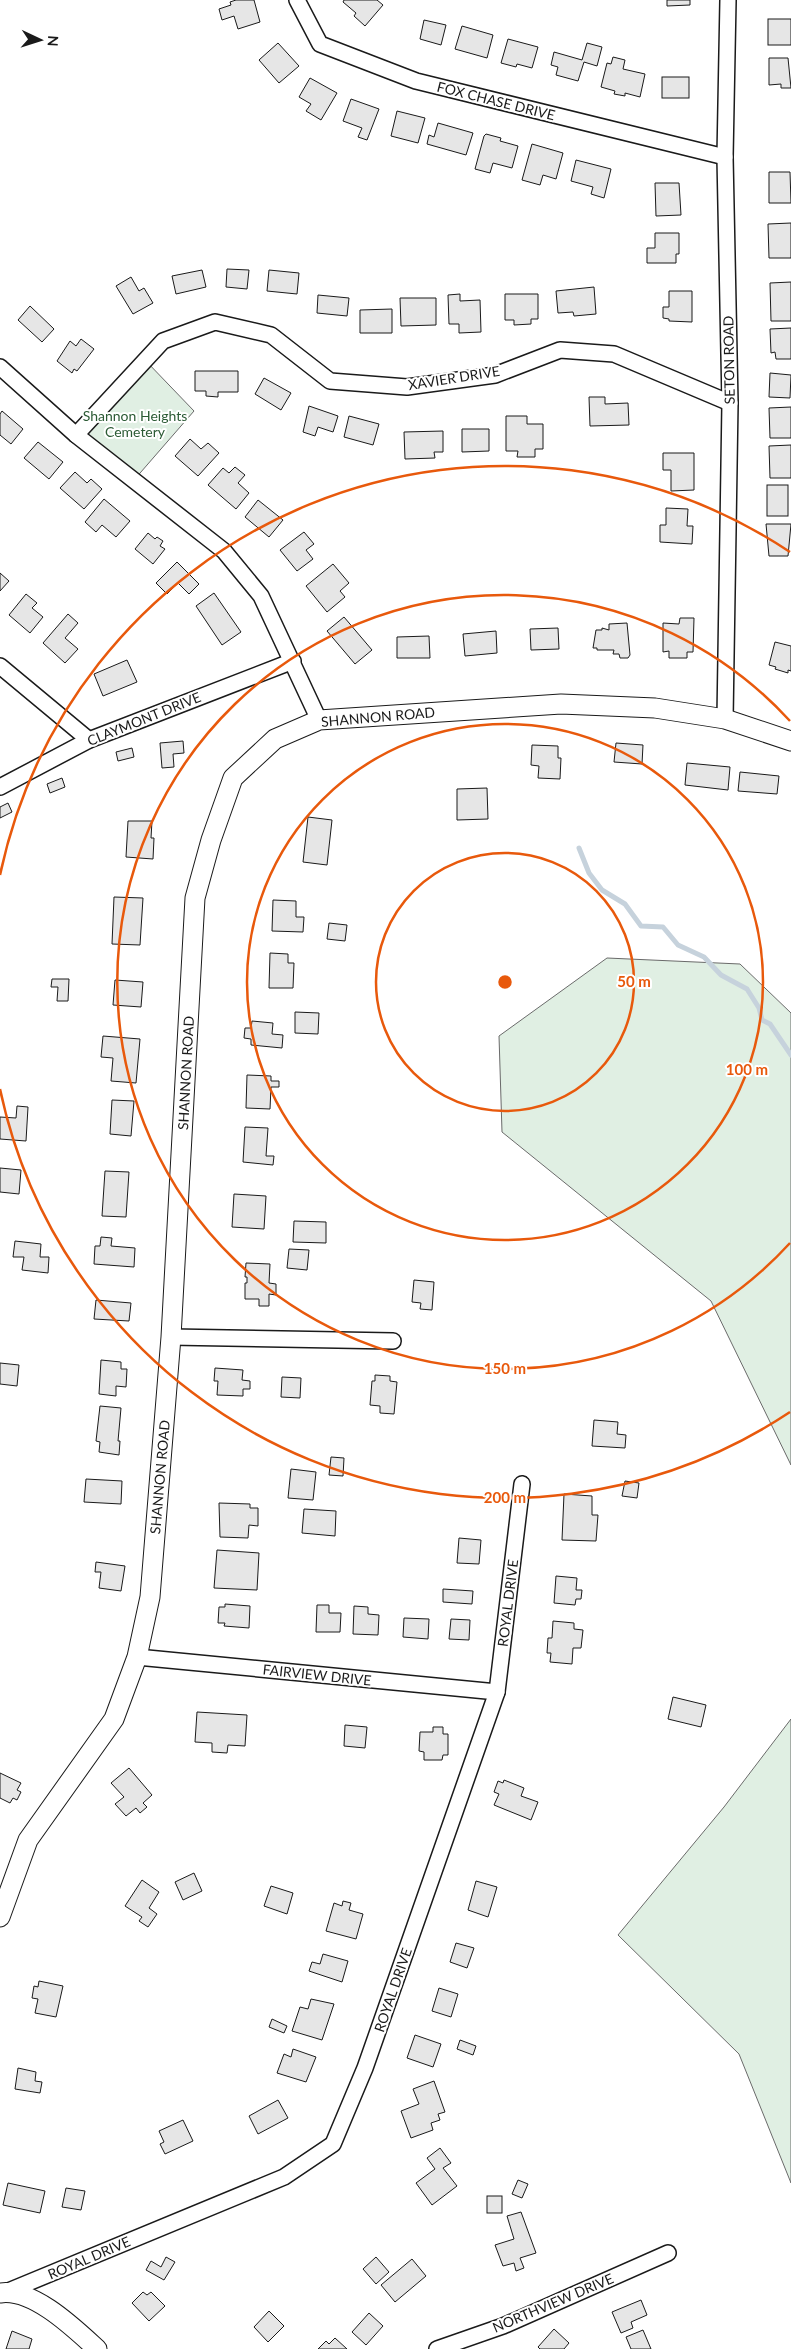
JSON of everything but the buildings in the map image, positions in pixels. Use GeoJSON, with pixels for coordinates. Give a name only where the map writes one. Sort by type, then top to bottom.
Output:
{"type":"FeatureCollection","features":[{"type":"Feature","properties":{"kind":"street","name":"FOX CHASE DRIVE"},"geometry":{"type":"LineString","coordinates":[[297,0],[320,44],[368,64],[416,81],[725,157]]}},
{"type":"Feature","properties":{"kind":"street","name":"SETON ROAD"},"geometry":{"type":"LineString","coordinates":[[725,719],[730,403],[725,157],[728,0]]}},
{"type":"Feature","properties":{"kind":"street","name":"XAVIER DRIVE"},"geometry":{"type":"LineString","coordinates":[[76,434],[163,341],[214,322],[271,335],[330,380],[407,387],[495,375],[560,350],[614,354],[730,403]]}},
{"type":"Feature","properties":{"kind":"street"},"geometry":{"type":"LineString","coordinates":[[0,367],[76,434],[224,551],[261,596],[319,720]]}},
{"type":"Feature","properties":{"kind":"street","name":"CLAYMONT DRIVE"},"geometry":{"type":"LineString","coordinates":[[0,787],[89,740],[292,661]]}},
{"type":"Feature","properties":{"kind":"street"},"geometry":{"type":"LineString","coordinates":[[0,666],[89,740]]}},
{"type":"Feature","properties":{"kind":"street","name":"SHANNON ROAD"},"geometry":{"type":"LineString","coordinates":[[0,1917],[28,1840],[114,1719],[137,1657],[150,1597],[171,1337],[195,898],[211,840],[234,778],[275,739],[319,720],[561,704],[654,708],[725,719],[791,742]]}},
{"type":"Feature","properties":{"kind":"street"},"geometry":{"type":"LineString","coordinates":[[171,1337],[393,1341]]}},
{"type":"Feature","properties":{"kind":"street","name":"ROYAL DRIVE"},"geometry":{"type":"LineString","coordinates":[[3,2293],[284,2177],[333,2144],[365,2068],[498,1692],[522,1484]]}},
{"type":"Feature","properties":{"kind":"street","name":"FAIRVIEW DRIVE"},"geometry":{"type":"LineString","coordinates":[[137,1657],[498,1692]]}},
{"type":"Feature","properties":{"kind":"street","name":"NORTHVIEW DRIVE"},"geometry":{"type":"LineString","coordinates":[[437,2349],[503,2326],[668,2253]]}},
{"type":"Feature","properties":{"kind":"street"},"geometry":{"type":"LineString","coordinates":[[3,2293],[43,2305],[75,2328],[97,2349]]}},
{"type":"Feature","properties":{"kind":"green space","name":"Shannon Heights Cemetery"},"geometry":{"type":"Polygon","coordinates":[[[145,360],[194,411],[134,480],[76,435],[145,360]]]}},
{"type":"Feature","properties":{"kind":"green space"},"geometry":{"type":"Polygon","coordinates":[[[607,958],[740,964],[791,1013],[791,1465],[711,1301],[502,1132],[499,1036],[607,958]]]}},
{"type":"Feature","properties":{"kind":"green space"},"geometry":{"type":"Polygon","coordinates":[[[791,1719],[791,2183],[739,2054],[618,1935],[724,1807],[791,1719]]]}},
{"type":"Feature","properties":{"kind":"waterway"},"geometry":{"type":"LineString","coordinates":[[579,848],[589,873],[602,890],[625,904],[641,926],[663,927],[678,945],[704,957],[721,975],[747,989],[759,1008],[762,1020],[770,1024],[791,1055]]}}]}
